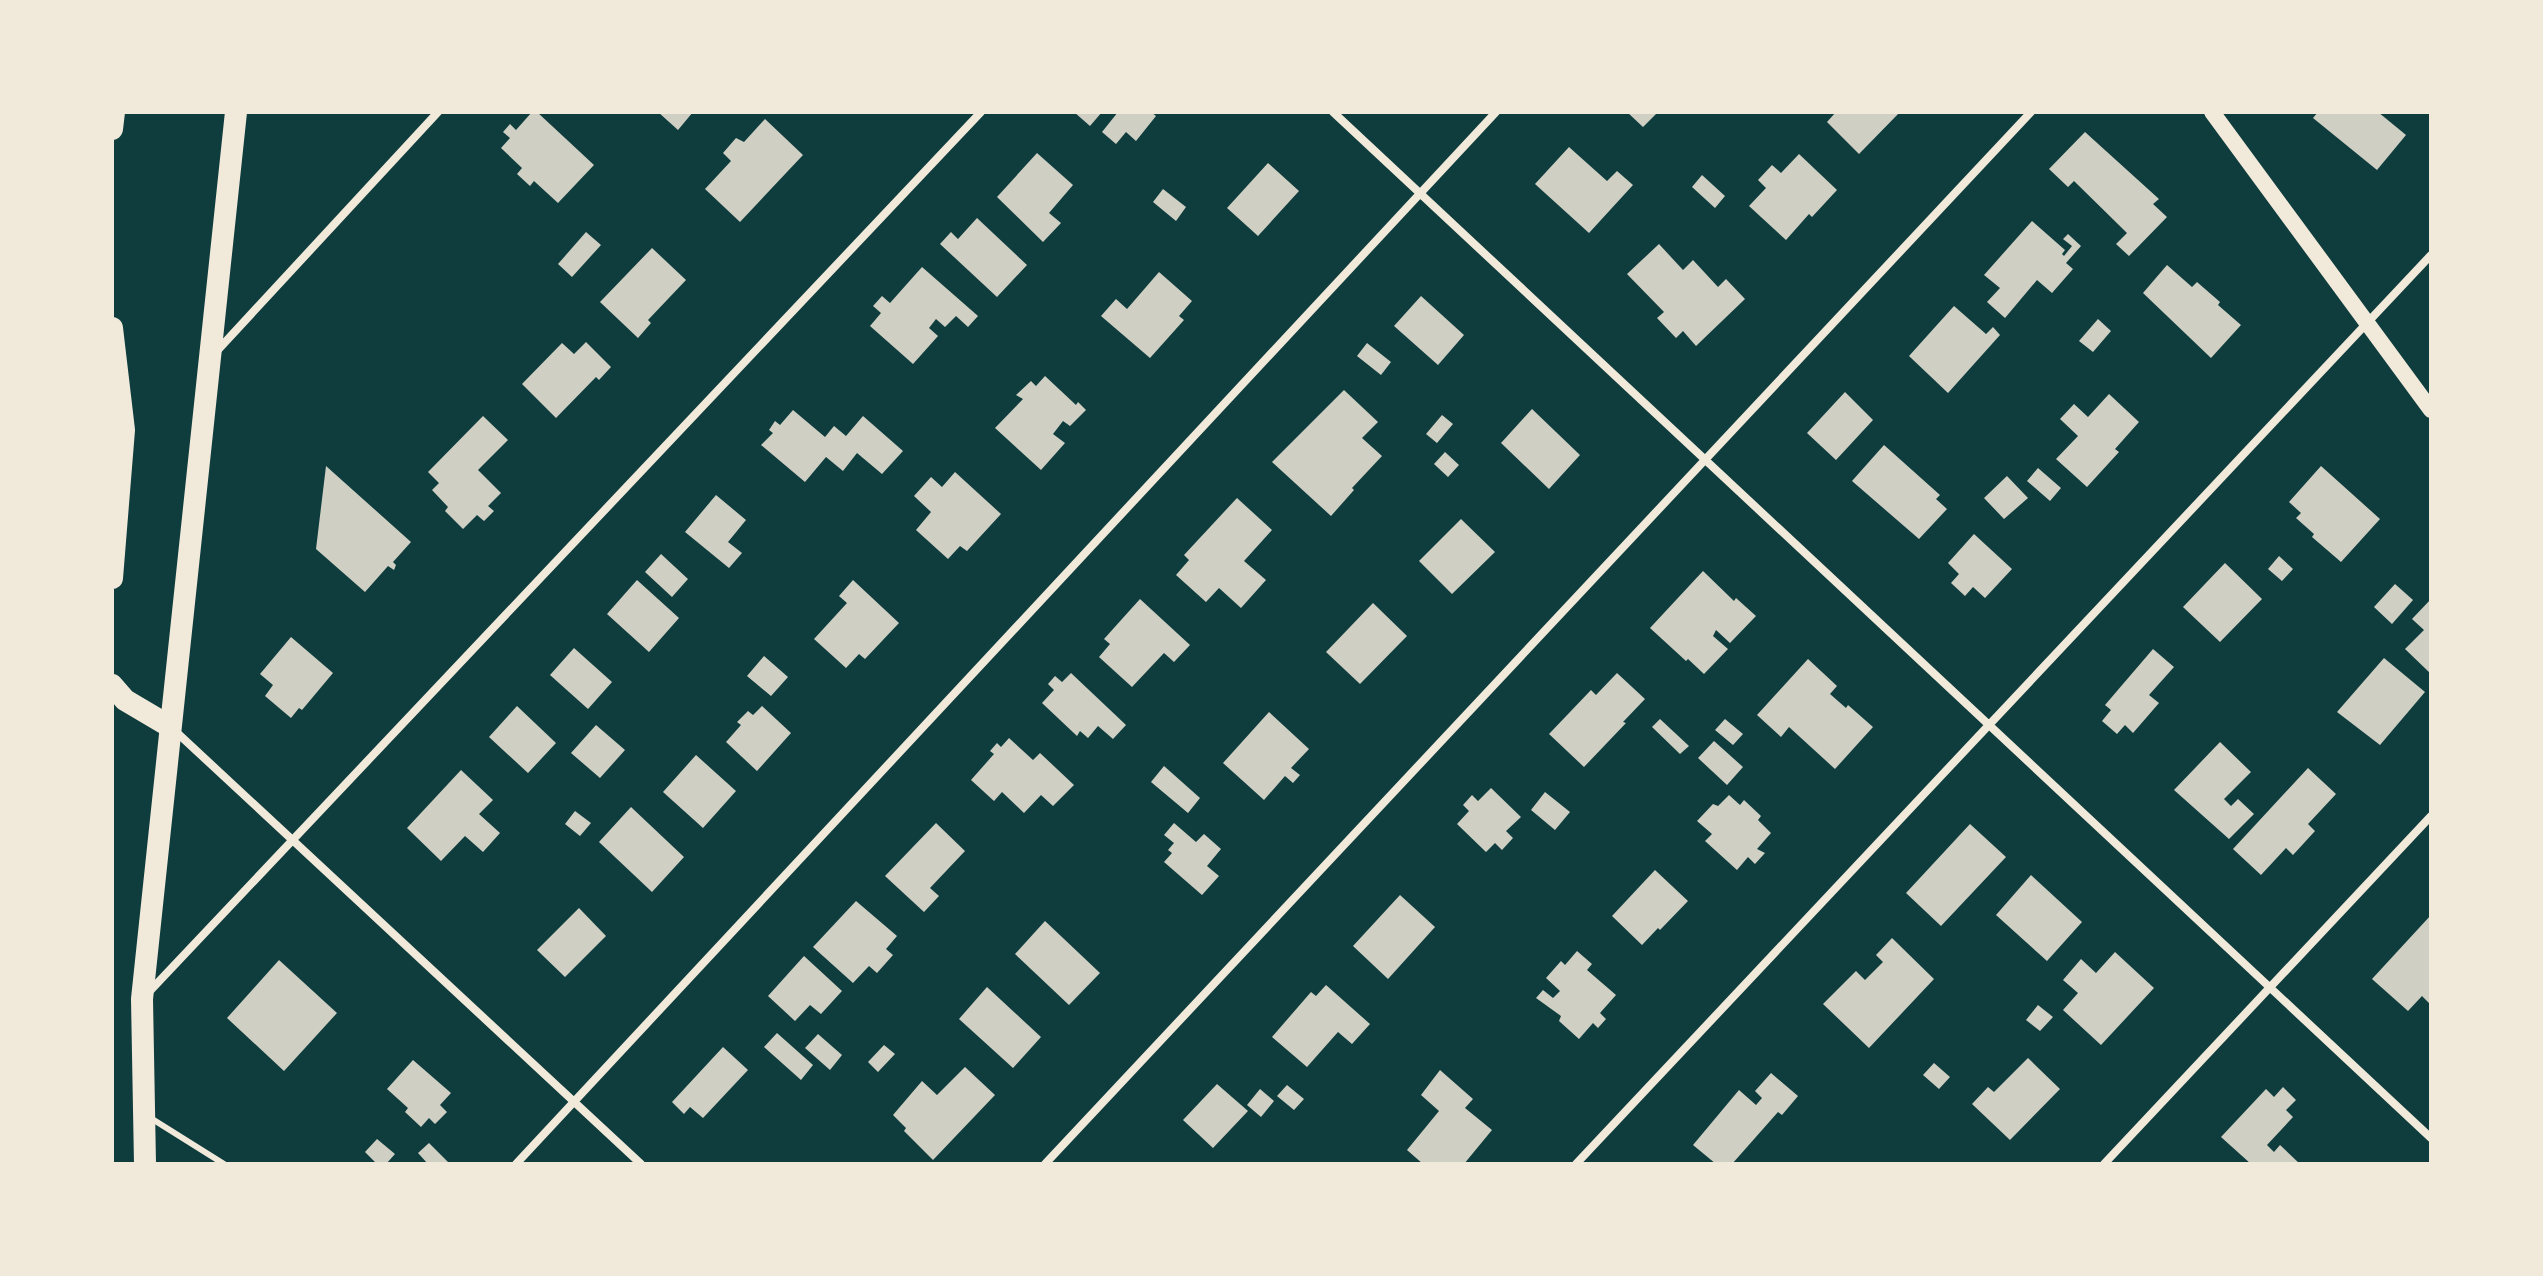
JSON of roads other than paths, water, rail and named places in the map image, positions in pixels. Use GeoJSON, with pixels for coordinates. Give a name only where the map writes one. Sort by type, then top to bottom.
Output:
{"type":"FeatureCollection","features":[{"type":"Feature","properties":{"kind":"highway"},"geometry":{"type":"LineString","coordinates":[[112,129],[114,112]]}},
{"type":"Feature","properties":{"kind":"highway"},"geometry":{"type":"LineString","coordinates":[[145,1164],[142,999],[236,112]]}},
{"type":"Feature","properties":{"kind":"highway"},"geometry":{"type":"LineString","coordinates":[[112,328],[124,430],[112,578]]}},
{"type":"Feature","properties":{"kind":"highway"},"geometry":{"type":"LineString","coordinates":[[112,685],[125,700],[169,726]]}},
{"type":"Feature","properties":{"kind":"main road"},"geometry":{"type":"LineString","coordinates":[[2212,112],[2431,410]]}},
{"type":"Feature","properties":{"kind":"street"},"geometry":{"type":"LineString","coordinates":[[209,359],[438,112]]}},
{"type":"Feature","properties":{"kind":"street"},"geometry":{"type":"LineString","coordinates":[[142,999],[294,842],[981,112]]}},
{"type":"Feature","properties":{"kind":"street"},"geometry":{"type":"LineString","coordinates":[[1333,112],[2431,1138]]}},
{"type":"Feature","properties":{"kind":"street"},"geometry":{"type":"LineString","coordinates":[[516,1164],[1496,112]]}},
{"type":"Feature","properties":{"kind":"street"},"geometry":{"type":"LineString","coordinates":[[1045,1164],[2031,112]]}},
{"type":"Feature","properties":{"kind":"street"},"geometry":{"type":"LineString","coordinates":[[1576,1164],[2431,255]]}},
{"type":"Feature","properties":{"kind":"street"},"geometry":{"type":"LineString","coordinates":[[169,726],[641,1164]]}},
{"type":"Feature","properties":{"kind":"street"},"geometry":{"type":"LineString","coordinates":[[2104,1164],[2431,816]]}},
{"type":"Feature","properties":{"kind":"lane"},"geometry":{"type":"LineString","coordinates":[[144,1113],[223,1164]]}}]}
